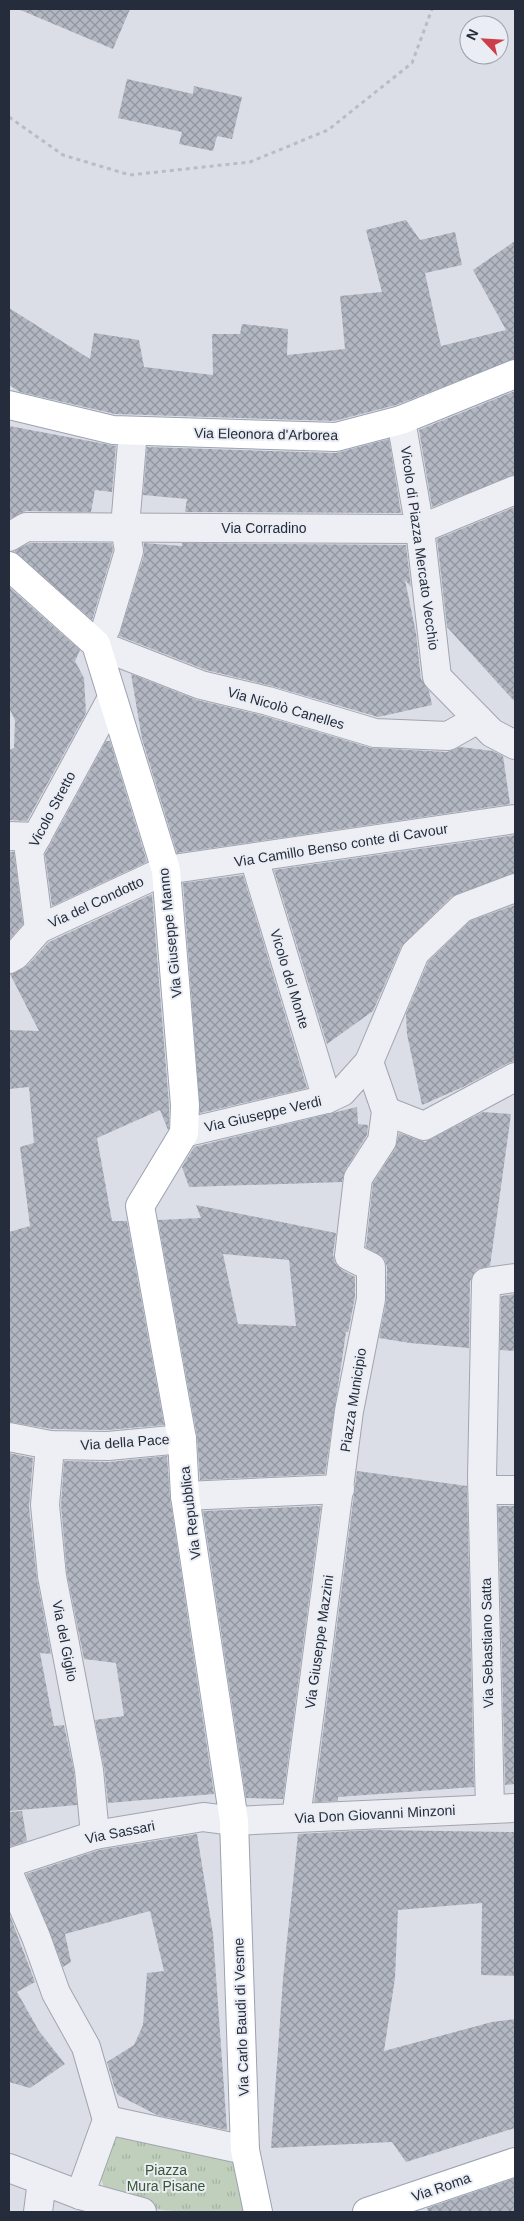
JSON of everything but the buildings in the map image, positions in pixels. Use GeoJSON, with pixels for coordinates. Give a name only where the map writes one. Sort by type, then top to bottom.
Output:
{"type":"FeatureCollection","features":[{"type":"Feature","properties":{"kind":"main road","name":"Via Eleonora d'Arborea"},"geometry":{"type":"LineString","coordinates":[[9,405],[112,430],[336,437],[401,420],[515,374]]}},
{"type":"Feature","properties":{"kind":"main road"},"geometry":{"type":"LineString","coordinates":[[9,566],[96,644]]}},
{"type":"Feature","properties":{"kind":"main road","name":"Via Giuseppe Manno"},"geometry":{"type":"LineString","coordinates":[[96,644],[166,870],[185,1105],[184,1133]]}},
{"type":"Feature","properties":{"kind":"main road","name":"Via Repubblica"},"geometry":{"type":"LineString","coordinates":[[184,1133],[140,1206],[182,1439],[185,1496],[234,1821]]}},
{"type":"Feature","properties":{"kind":"main road","name":"Via Carlo Baudi di Vesme"},"geometry":{"type":"LineString","coordinates":[[234,1821],[245,2150],[258,2212]]}},
{"type":"Feature","properties":{"kind":"main road","name":"Via Roma"},"geometry":{"type":"LineString","coordinates":[[366,2212],[515,2162]]}},
{"type":"Feature","properties":{"kind":"street","name":"Vicolo di Piazza Mercato Vecchio"},"geometry":{"type":"LineString","coordinates":[[401,420],[420,529],[437,677],[478,719]]}},
{"type":"Feature","properties":{"kind":"street"},"geometry":{"type":"LineString","coordinates":[[96,644],[106,628],[129,551],[125,527],[134,431]]}},
{"type":"Feature","properties":{"kind":"street","name":"Via Corradino"},"geometry":{"type":"LineString","coordinates":[[9,537],[26,527],[420,529],[515,490]]}},
{"type":"Feature","properties":{"kind":"street","name":"Via Nicolò Canelles"},"geometry":{"type":"LineString","coordinates":[[96,644],[201,685],[268,701],[375,733],[448,736],[478,719]]}},
{"type":"Feature","properties":{"kind":"street","name":"Vicolo Stretto"},"geometry":{"type":"LineString","coordinates":[[39,929],[29,851],[112,698]]}},
{"type":"Feature","properties":{"kind":"street"},"geometry":{"type":"LineString","coordinates":[[478,719],[492,733],[515,745]]}},
{"type":"Feature","properties":{"kind":"street","name":"Via Camillo Benso conte di Cavour"},"geometry":{"type":"LineString","coordinates":[[166,870],[515,819]]}},
{"type":"Feature","properties":{"kind":"street"},"geometry":{"type":"LineString","coordinates":[[9,836],[37,837]]}},
{"type":"Feature","properties":{"kind":"street","name":"Vicolo del Monte"},"geometry":{"type":"LineString","coordinates":[[254,858],[334,1096]]}},
{"type":"Feature","properties":{"kind":"street","name":"Via del Condotto"},"geometry":{"type":"LineString","coordinates":[[9,959],[16,955],[39,929],[166,870]]}},
{"type":"Feature","properties":{"kind":"street"},"geometry":{"type":"LineString","coordinates":[[334,1096],[369,1062],[415,953],[462,908],[515,888]]}},
{"type":"Feature","properties":{"kind":"street"},"geometry":{"type":"LineString","coordinates":[[369,1062],[386,1111],[424,1126],[513,1086]]}},
{"type":"Feature","properties":{"kind":"street","name":"Via Giuseppe Verdi"},"geometry":{"type":"LineString","coordinates":[[184,1133],[334,1096]]}},
{"type":"Feature","properties":{"kind":"street","name":"Piazza Municipio"},"geometry":{"type":"LineString","coordinates":[[341,1477],[349,1411],[371,1299],[371,1267],[349,1256],[358,1178],[382,1141],[386,1111]]}},
{"type":"Feature","properties":{"kind":"street"},"geometry":{"type":"LineString","coordinates":[[515,1278],[486,1282],[483,1484],[515,1490]]}},
{"type":"Feature","properties":{"kind":"street","name":"Via della Pace"},"geometry":{"type":"LineString","coordinates":[[9,1437],[50,1445],[108,1446],[182,1439]]}},
{"type":"Feature","properties":{"kind":"street","name":"Via del Giglio"},"geometry":{"type":"LineString","coordinates":[[50,1445],[45,1504],[52,1576],[89,1770],[96,1835]]}},
{"type":"Feature","properties":{"kind":"street"},"geometry":{"type":"LineString","coordinates":[[185,1496],[341,1477]]}},
{"type":"Feature","properties":{"kind":"street","name":"Via Giuseppe Mazzini"},"geometry":{"type":"LineString","coordinates":[[296,1818],[341,1477]]}},
{"type":"Feature","properties":{"kind":"street","name":"Via Sebastiano Satta"},"geometry":{"type":"LineString","coordinates":[[483,1484],[503,1808]]}},
{"type":"Feature","properties":{"kind":"street","name":"Via Don Giovanni Minzoni"},"geometry":{"type":"LineString","coordinates":[[234,1821],[503,1808]]}},
{"type":"Feature","properties":{"kind":"street","name":"Via Sassari"},"geometry":{"type":"LineString","coordinates":[[9,1863],[96,1835],[203,1817],[234,1821]]}},
{"type":"Feature","properties":{"kind":"street"},"geometry":{"type":"LineString","coordinates":[[9,1874],[36,1937],[56,1993],[86,2047],[107,2120],[80,2195]]}},
{"type":"Feature","properties":{"kind":"street"},"geometry":{"type":"LineString","coordinates":[[107,2120],[245,2150]]}},
{"type":"Feature","properties":{"kind":"street"},"geometry":{"type":"LineString","coordinates":[[9,2168],[80,2195],[142,2212]]}},
{"type":"Feature","properties":{"kind":"street"},"geometry":{"type":"LineString","coordinates":[[38,2212],[42,2181]]}},
{"type":"Feature","properties":{"kind":"path"},"geometry":{"type":"LineString","coordinates":[[9,117],[63,155],[130,174],[250,162],[328,130],[412,63],[432,9]]}},
{"type":"Feature","properties":{"kind":"green space","name":"Piazza Mura Pisane"},"geometry":{"type":"Polygon","coordinates":[[[113,2133],[241,2160],[246,2210],[243,2212],[174,2211],[141,2206],[107,2195],[99,2174],[113,2133]]]}}]}
